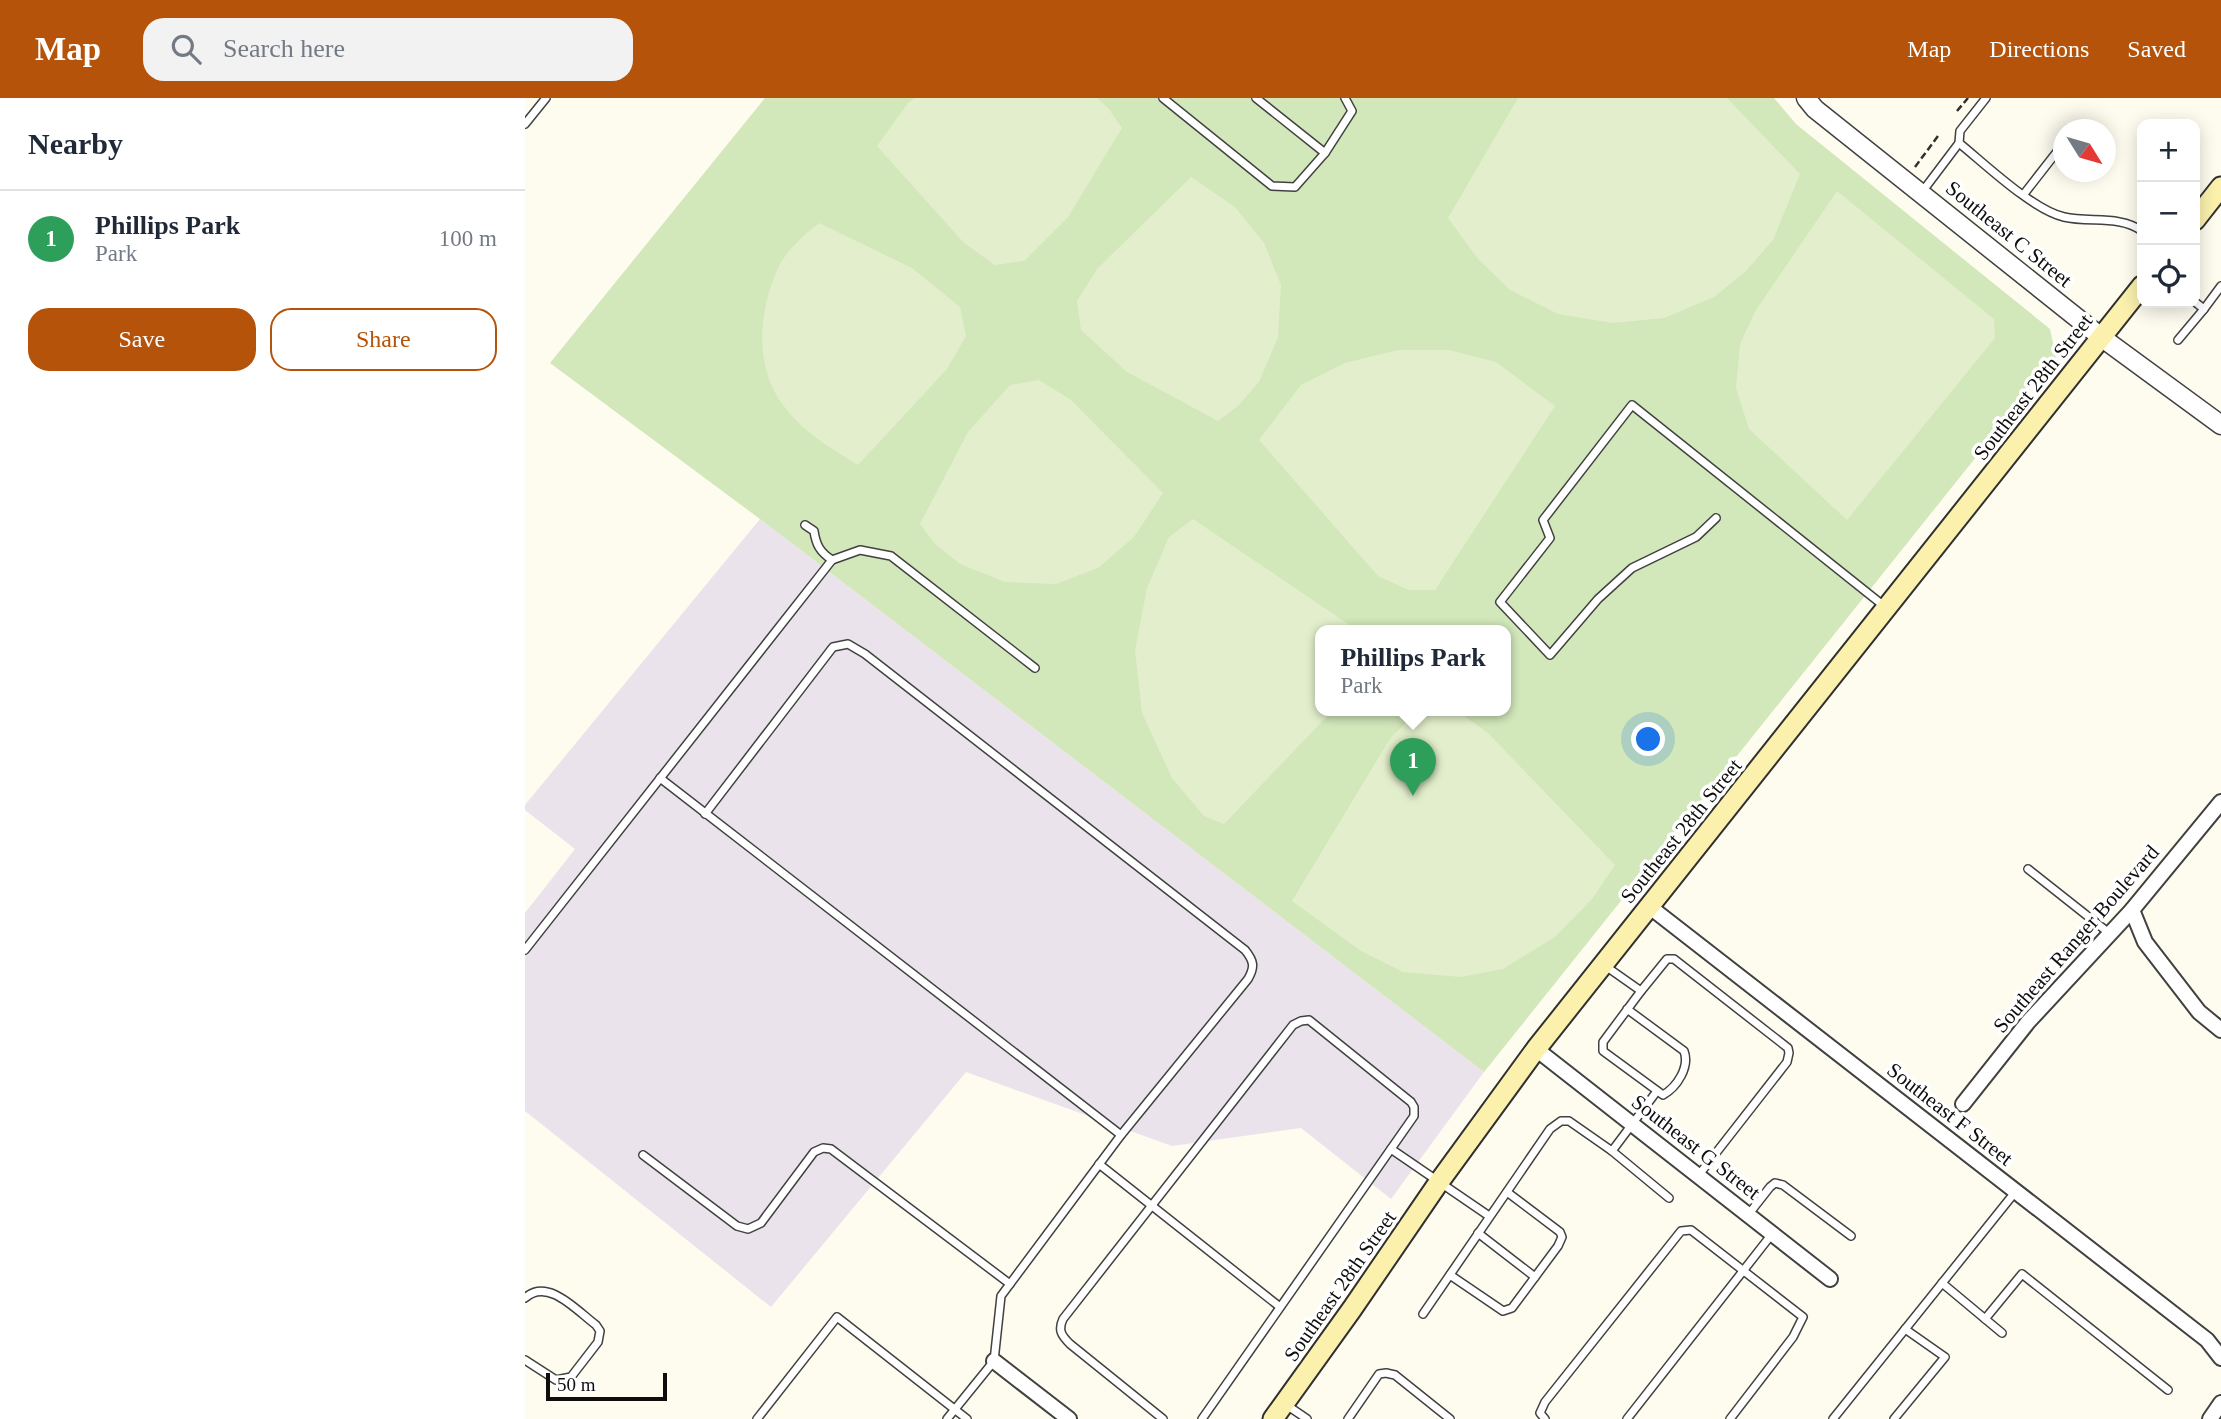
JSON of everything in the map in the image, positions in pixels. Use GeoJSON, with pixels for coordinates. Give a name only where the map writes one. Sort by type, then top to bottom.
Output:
{"type":"FeatureCollection","features":[{"type":"Feature","properties":{"kind":"main road"},"geometry":{"type":"LineString","coordinates":[[2200,214],[2220,189]]}},
{"type":"Feature","properties":{"kind":"main road","name":"Southeast 28th Street"},"geometry":{"type":"LineString","coordinates":[[1279,1411],[1439,1182],[1537,1049],[2137,292]]}},
{"type":"Feature","properties":{"kind":"street","name":"Southeast C Street"},"geometry":{"type":"LineString","coordinates":[[1806,98],[1815,110],[2101,337],[2221,425]]}},
{"type":"Feature","properties":{"kind":"street","name":"Southeast Ranger Boulevard"},"geometry":{"type":"LineString","coordinates":[[1963,1104],[2028,1022],[2132,910],[2221,802]]}},
{"type":"Feature","properties":{"kind":"street","name":"Southeast F Street"},"geometry":{"type":"LineString","coordinates":[[1650,906],[2207,1340],[2221,1358]]}},
{"type":"Feature","properties":{"kind":"street"},"geometry":{"type":"LineString","coordinates":[[2132,910],[2145,942],[2199,1012],[2221,1030]]}},
{"type":"Feature","properties":{"kind":"street","name":"Southeast G Street"},"geometry":{"type":"LineString","coordinates":[[1537,1049],[1830,1279]]}},
{"type":"Feature","properties":{"kind":"street"},"geometry":{"type":"LineString","coordinates":[[994,1361],[1069,1419]]}},
{"type":"Feature","properties":{"kind":"street"},"geometry":{"type":"LineString","coordinates":[[2210,1419],[2221,1403]]}},
{"type":"Feature","properties":{"kind":"lane"},"geometry":{"type":"LineString","coordinates":[[525,124],[546,98]]}},
{"type":"Feature","properties":{"kind":"lane"},"geometry":{"type":"LineString","coordinates":[[1163,98],[1272,186],[1295,187],[1325,153],[1352,111],[1345,98]]}},
{"type":"Feature","properties":{"kind":"lane"},"geometry":{"type":"LineString","coordinates":[[1256,98],[1325,153]]}},
{"type":"Feature","properties":{"kind":"lane"},"geometry":{"type":"LineString","coordinates":[[1921,193],[1959,143],[1960,131],[1986,98]]}},
{"type":"Feature","properties":{"kind":"lane"},"geometry":{"type":"LineString","coordinates":[[1959,143],[2044,210],[2063,217],[2132,223],[2137,227]]}},
{"type":"Feature","properties":{"kind":"lane"},"geometry":{"type":"LineString","coordinates":[[2024,194],[2053,157]]}},
{"type":"Feature","properties":{"kind":"lane"},"geometry":{"type":"LineString","coordinates":[[2178,340],[2221,286]]}},
{"type":"Feature","properties":{"kind":"lane"},"geometry":{"type":"LineString","coordinates":[[2200,306],[2204,309]]}},
{"type":"Feature","properties":{"kind":"lane"},"geometry":{"type":"LineString","coordinates":[[1716,518],[1696,537],[1632,568],[1598,598],[1550,655],[1500,602],[1550,538],[1543,520],[1632,405],[1888,608]]}},
{"type":"Feature","properties":{"kind":"lane"},"geometry":{"type":"LineString","coordinates":[[805,525],[814,531],[816,543],[822,553],[832,560]]}},
{"type":"Feature","properties":{"kind":"lane"},"geometry":{"type":"LineString","coordinates":[[525,950],[832,560],[860,550],[891,556],[1035,668]]}},
{"type":"Feature","properties":{"kind":"lane"},"geometry":{"type":"LineString","coordinates":[[705,814],[833,647],[848,644],[1245,950],[1253,960],[1254,969],[1248,979],[1121,1135],[1001,1296],[994,1361],[947,1419]]}},
{"type":"Feature","properties":{"kind":"lane"},"geometry":{"type":"LineString","coordinates":[[660,778],[1121,1135]]}},
{"type":"Feature","properties":{"kind":"lane"},"geometry":{"type":"LineString","coordinates":[[2028,869],[2109,933]]}},
{"type":"Feature","properties":{"kind":"lane"},"geometry":{"type":"LineString","coordinates":[[1627,1009],[1684,1051],[1686,1067],[1670,1091],[1663,1095],[1602,1051],[1603,1042],[1627,1009],[1667,959],[1674,959],[1788,1048],[1787,1062],[1698,1176]]}},
{"type":"Feature","properties":{"kind":"lane"},"geometry":{"type":"LineString","coordinates":[[1603,965],[1641,991]]}},
{"type":"Feature","properties":{"kind":"lane"},"geometry":{"type":"LineString","coordinates":[[1163,1419],[1070,1344],[1062,1336],[1059,1326],[1293,1025],[1309,1020],[1411,1102],[1414,1116],[1202,1419]]}},
{"type":"Feature","properties":{"kind":"lane"},"geometry":{"type":"LineString","coordinates":[[1612,1150],[1657,1091]]}},
{"type":"Feature","properties":{"kind":"lane"},"geometry":{"type":"LineString","coordinates":[[1423,1314],[1550,1129],[1561,1121],[1569,1121],[1612,1150],[1669,1198]]}},
{"type":"Feature","properties":{"kind":"lane"},"geometry":{"type":"LineString","coordinates":[[643,1155],[737,1226],[748,1229],[761,1223],[814,1152],[823,1148],[831,1149],[1010,1284]]}},
{"type":"Feature","properties":{"kind":"lane"},"geometry":{"type":"LineString","coordinates":[[1391,1149],[1489,1216]]}},
{"type":"Feature","properties":{"kind":"lane"},"geometry":{"type":"LineString","coordinates":[[1100,1164],[1280,1307]]}},
{"type":"Feature","properties":{"kind":"lane"},"geometry":{"type":"LineString","coordinates":[[1748,1215],[1775,1183],[1783,1185],[1851,1236]]}},
{"type":"Feature","properties":{"kind":"lane"},"geometry":{"type":"LineString","coordinates":[[1833,1419],[2016,1191]]}},
{"type":"Feature","properties":{"kind":"lane"},"geometry":{"type":"LineString","coordinates":[[1450,1275],[1503,1311],[1512,1308],[1558,1246],[1562,1237],[1560,1232],[1507,1192]]}},
{"type":"Feature","properties":{"kind":"lane"},"geometry":{"type":"LineString","coordinates":[[1545,1419],[1540,1413],[1545,1402],[1681,1231],[1691,1230],[1803,1317],[1793,1337],[1730,1419]]}},
{"type":"Feature","properties":{"kind":"lane"},"geometry":{"type":"LineString","coordinates":[[1478,1233],[1535,1277]]}},
{"type":"Feature","properties":{"kind":"lane"},"geometry":{"type":"LineString","coordinates":[[1627,1419],[1772,1234]]}},
{"type":"Feature","properties":{"kind":"lane"},"geometry":{"type":"LineString","coordinates":[[1985,1320],[2022,1274],[2168,1390]]}},
{"type":"Feature","properties":{"kind":"lane"},"geometry":{"type":"LineString","coordinates":[[1942,1283],[2002,1333]]}},
{"type":"Feature","properties":{"kind":"lane"},"geometry":{"type":"LineString","coordinates":[[525,1298],[534,1292],[552,1292],[596,1325],[600,1331],[598,1342],[572,1377],[556,1380],[525,1360]]}},
{"type":"Feature","properties":{"kind":"lane"},"geometry":{"type":"LineString","coordinates":[[757,1419],[837,1317],[967,1419]]}},
{"type":"Feature","properties":{"kind":"lane"},"geometry":{"type":"LineString","coordinates":[[1893,1419],[1945,1357],[1905,1329]]}},
{"type":"Feature","properties":{"kind":"lane"},"geometry":{"type":"LineString","coordinates":[[1347,1419],[1379,1374],[1386,1373],[1395,1375],[1450,1419]]}},
{"type":"Feature","properties":{"kind":"lane"},"geometry":{"type":"LineString","coordinates":[[1279,1411],[1307,1419]]}},
{"type":"Feature","properties":{"kind":"path"},"geometry":{"type":"LineString","coordinates":[[1958,111],[1968,98]]}},
{"type":"Feature","properties":{"kind":"path"},"geometry":{"type":"LineString","coordinates":[[1915,167],[1938,136]]}},
{"type":"Feature","properties":{"kind":"shaded area"},"geometry":{"type":"Polygon","coordinates":[[[760,519],[1484,1072],[1391,1199],[1301,1128],[1172,1146],[966,1072],[771,1307],[525,1111],[525,913],[575,849],[525,810],[525,805],[760,519]]]}},
{"type":"Feature","properties":{"kind":"green space"},"geometry":{"type":"Polygon","coordinates":[[[765,98],[1774,98],[1796,124],[2050,329],[2056,357],[1484,1072],[760,519],[550,363],[765,98]]]}},
{"type":"Feature","properties":{"kind":"green space"},"geometry":{"type":"Polygon","coordinates":[[[915,98],[1097,98],[1122,128],[1068,217],[1024,261],[995,265],[964,243],[877,146],[908,103],[915,98]]]}},
{"type":"Feature","properties":{"kind":"green space"},"geometry":{"type":"Polygon","coordinates":[[[1518,98],[1727,98],[1800,174],[1773,240],[1745,272],[1714,297],[1664,318],[1613,323],[1558,314],[1510,290],[1478,259],[1448,218],[1518,98]]]}},
{"type":"Feature","properties":{"kind":"green space"},"geometry":{"type":"Polygon","coordinates":[[[1191,177],[1235,207],[1264,243],[1281,285],[1278,337],[1259,382],[1238,406],[1218,421],[1127,372],[1081,330],[1077,301],[1097,269],[1191,177]]]}},
{"type":"Feature","properties":{"kind":"green space"},"geometry":{"type":"Polygon","coordinates":[[[1837,191],[1994,319],[1995,338],[1847,520],[1749,429],[1736,388],[1740,344],[1756,310],[1837,191]]]}},
{"type":"Feature","properties":{"kind":"green space"},"geometry":{"type":"Polygon","coordinates":[[[819,223],[912,268],[960,307],[966,336],[947,369],[858,465],[817,439],[791,415],[773,390],[763,355],[764,318],[772,282],[792,248],[819,223]]]}},
{"type":"Feature","properties":{"kind":"green space"},"geometry":{"type":"Polygon","coordinates":[[[1398,350],[1449,350],[1496,362],[1555,406],[1435,590],[1409,590],[1378,576],[1259,440],[1301,385],[1345,363],[1398,350]]]}},
{"type":"Feature","properties":{"kind":"green space"},"geometry":{"type":"Polygon","coordinates":[[[1039,380],[1071,400],[1163,493],[1134,537],[1098,568],[1056,584],[1005,582],[960,564],[935,544],[920,524],[968,432],[1010,385],[1039,380]]]}},
{"type":"Feature","properties":{"kind":"green space"},"geometry":{"type":"Polygon","coordinates":[[[1193,519],[1350,625],[1315,625],[1315,716],[1327,716],[1224,824],[1204,816],[1172,778],[1142,713],[1135,650],[1147,588],[1169,537],[1193,519]]]}},
{"type":"Feature","properties":{"kind":"green space"},"geometry":{"type":"Polygon","coordinates":[[[1414,716],[1464,716],[1488,733],[1615,865],[1592,899],[1555,937],[1503,969],[1461,977],[1403,972],[1361,951],[1292,901],[1391,737],[1414,716]]]}},
{"type":"Feature","properties":{"kind":"place","name":"Phillips Park"},"geometry":{"type":"Point","coordinates":[1413,796]}}]}
